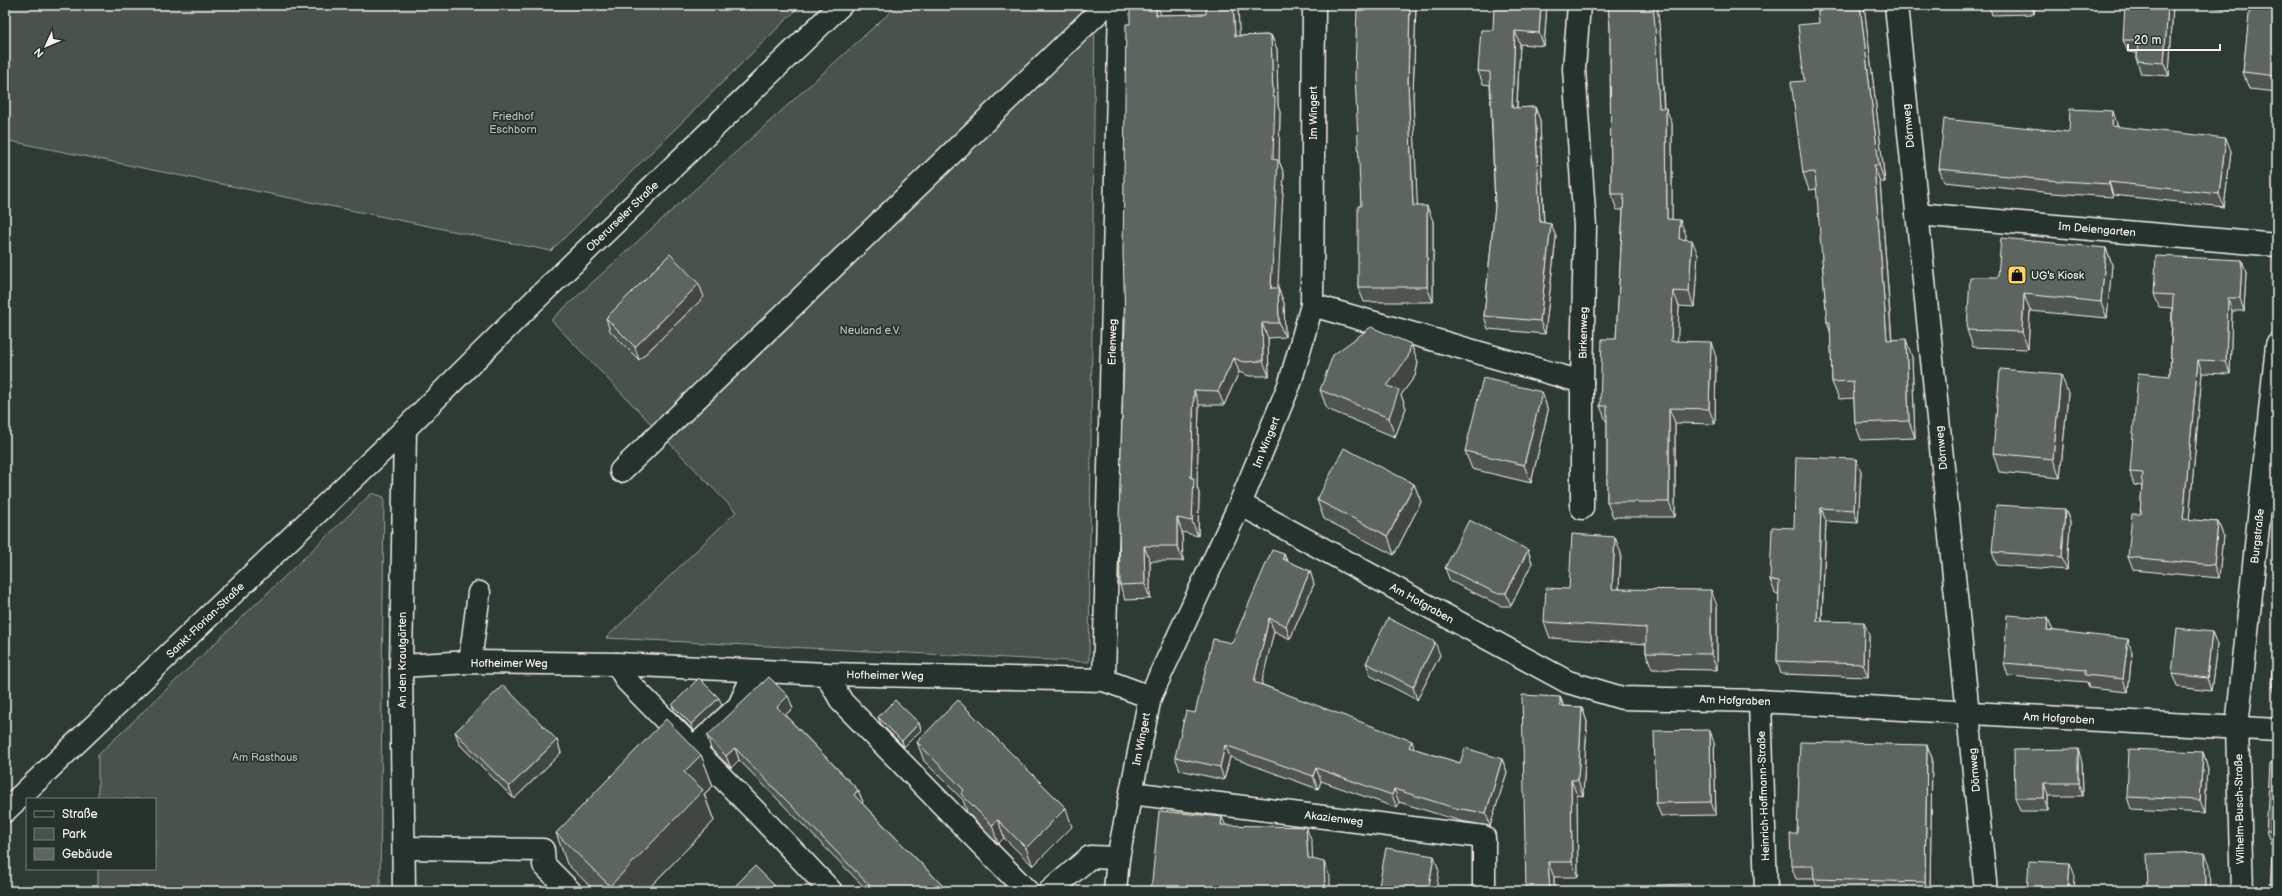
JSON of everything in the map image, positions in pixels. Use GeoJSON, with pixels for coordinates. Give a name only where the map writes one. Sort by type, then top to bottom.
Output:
{"type":"FeatureCollection","features":[{"type":"Feature","properties":{"kind":"street","name":"Oberurseler Straße"},"geometry":{"type":"LineString","coordinates":[[405,429],[536,299],[841,5]]}},
{"type":"Feature","properties":{"kind":"street"},"geometry":{"type":"LineString","coordinates":[[621,471],[1106,5]]}},
{"type":"Feature","properties":{"kind":"street","name":"Erlenweg"},"geometry":{"type":"LineString","coordinates":[[1104,680],[1120,5]]}},
{"type":"Feature","properties":{"kind":"street","name":"Im Wingert"},"geometry":{"type":"LineString","coordinates":[[1115,891],[1118,858],[1150,697],[1240,504],[1290,383],[1312,305],[1314,5]]}},
{"type":"Feature","properties":{"kind":"street","name":"Birkenweg"},"geometry":{"type":"LineString","coordinates":[[1579,5],[1574,68],[1585,226],[1582,382],[1582,508]]}},
{"type":"Feature","properties":{"kind":"street","name":"Dörnweg"},"geometry":{"type":"LineString","coordinates":[[1896,5],[1916,214],[1969,714],[1986,891]]}},
{"type":"Feature","properties":{"kind":"street","name":"Im Deiengarten"},"geometry":{"type":"LineString","coordinates":[[1916,214],[2277,245]]}},
{"type":"Feature","properties":{"kind":"street"},"geometry":{"type":"LineString","coordinates":[[1312,305],[1582,382]]}},
{"type":"Feature","properties":{"kind":"street","name":"Burgstraße"},"geometry":{"type":"LineString","coordinates":[[2237,727],[2277,345]]}},
{"type":"Feature","properties":{"kind":"street","name":"An den Krautgärten"},"geometry":{"type":"LineString","coordinates":[[404,891],[401,666],[405,429]]}},
{"type":"Feature","properties":{"kind":"street","name":"Sankt-Florian-Straße"},"geometry":{"type":"LineString","coordinates":[[5,811],[405,429]]}},
{"type":"Feature","properties":{"kind":"street","name":"Am Hofgraben"},"geometry":{"type":"LineString","coordinates":[[1240,504],[1568,682],[1622,698],[1760,700],[1969,714],[2277,730]]}},
{"type":"Feature","properties":{"kind":"street"},"geometry":{"type":"LineString","coordinates":[[470,662],[479,593]]}},
{"type":"Feature","properties":{"kind":"street","name":"Hofheimer Weg"},"geometry":{"type":"LineString","coordinates":[[401,666],[470,662],[617,664],[826,674],[1104,680],[1150,697]]}},
{"type":"Feature","properties":{"kind":"street"},"geometry":{"type":"LineString","coordinates":[[617,664],[627,681],[692,749],[760,816],[831,891]]}},
{"type":"Feature","properties":{"kind":"street"},"geometry":{"type":"LineString","coordinates":[[692,749],[739,706],[755,671]]}},
{"type":"Feature","properties":{"kind":"street"},"geometry":{"type":"LineString","coordinates":[[826,674],[842,702],[1027,891]]}},
{"type":"Feature","properties":{"kind":"street","name":"Heinrich-Hoffmann-Straße"},"geometry":{"type":"LineString","coordinates":[[1760,700],[1766,891]]}},
{"type":"Feature","properties":{"kind":"street","name":"Wilhelm-Busch-Straße"},"geometry":{"type":"LineString","coordinates":[[2237,727],[2242,891]]}},
{"type":"Feature","properties":{"kind":"street","name":"Akazienweg"},"geometry":{"type":"LineString","coordinates":[[1131,793],[1484,837],[1484,891]]}},
{"type":"Feature","properties":{"kind":"street"},"geometry":{"type":"LineString","coordinates":[[404,848],[544,850],[544,865],[570,891]]}},
{"type":"Feature","properties":{"kind":"street"},"geometry":{"type":"LineString","coordinates":[[1050,891],[1090,857],[1118,858]]}},
{"type":"Feature","properties":{"kind":"green space","name":"Friedhof Eschborn"},"geometry":{"type":"Polygon","coordinates":[[[5,5],[801,5],[551,251],[5,140],[5,5]]]}},
{"type":"Feature","properties":{"kind":"green space","name":"Neuland e.V."},"geometry":{"type":"Polygon","coordinates":[[[898,5],[1095,5],[1089,662],[606,638],[736,512],[551,320],[898,5]]]}},
{"type":"Feature","properties":{"kind":"green space","name":"Am Rasthaus"},"geometry":{"type":"Polygon","coordinates":[[[372,493],[384,497],[380,891],[98,891],[98,870],[156,870],[156,798],[98,798],[98,755],[372,493]]]}},
{"type":"Feature","properties":{"kind":"building"},"geometry":{"type":"Polygon","coordinates":[[[1130,5],[1156,5],[1156,15],[1206,14],[1206,5],[1233,5],[1235,36],[1271,35],[1273,97],[1275,97],[1273,159],[1278,160],[1271,288],[1278,288],[1279,323],[1262,323],[1263,361],[1243,362],[1234,358],[1218,391],[1194,390],[1191,478],[1194,478],[1192,521],[1177,518],[1177,546],[1144,546],[1145,584],[1120,585],[1119,518],[1125,321],[1123,253],[1126,24],[1130,24],[1130,5]]]}},
{"type":"Feature","properties":{"kind":"building"},"geometry":{"type":"Polygon","coordinates":[[[1363,5],[1410,5],[1408,81],[1413,206],[1427,206],[1427,287],[1358,287],[1358,206],[1361,206],[1355,76],[1357,8],[1363,8],[1363,5]]]}},
{"type":"Feature","properties":{"kind":"building"},"geometry":{"type":"Polygon","coordinates":[[[1494,5],[1541,5],[1539,33],[1515,31],[1512,108],[1535,107],[1540,222],[1551,224],[1540,321],[1484,316],[1495,206],[1490,72],[1478,71],[1481,30],[1493,30],[1494,5]]]}},
{"type":"Feature","properties":{"kind":"building"},"geometry":{"type":"Polygon","coordinates":[[[1608,5],[1653,5],[1659,108],[1666,108],[1667,219],[1680,220],[1679,239],[1692,240],[1689,292],[1673,291],[1671,341],[1711,342],[1709,409],[1669,408],[1669,502],[1607,502],[1607,406],[1600,406],[1602,339],[1616,339],[1624,194],[1611,194],[1610,27],[1608,5]]]}},
{"type":"Feature","properties":{"kind":"building"},"geometry":{"type":"Polygon","coordinates":[[[1817,5],[1860,5],[1879,165],[1874,165],[1887,340],[1906,339],[1909,421],[1855,423],[1853,381],[1832,382],[1830,322],[1827,322],[1815,172],[1803,173],[1791,82],[1804,81],[1798,25],[1819,23],[1817,5]]]}},
{"type":"Feature","properties":{"kind":"building"},"geometry":{"type":"Polygon","coordinates":[[[2125,5],[2168,5],[2164,63],[2137,61],[2138,40],[2123,40],[2125,5]]]}},
{"type":"Feature","properties":{"kind":"building"},"geometry":{"type":"Polygon","coordinates":[[[2250,5],[2277,5],[2277,76],[2243,72],[2250,5]]]}},
{"type":"Feature","properties":{"kind":"building"},"geometry":{"type":"Polygon","coordinates":[[[2070,109],[2113,111],[2112,126],[2226,138],[2219,194],[2109,182],[2109,184],[2047,180],[1939,169],[1944,119],[2069,132],[2070,109]]]}},
{"type":"Feature","properties":{"kind":"building"},"geometry":{"type":"Polygon","coordinates":[[[2001,238],[2106,248],[2101,302],[2024,294],[2022,332],[1967,330],[1970,277],[1998,277],[2001,238]]]}},
{"type":"Feature","properties":{"kind":"building"},"geometry":{"type":"Polygon","coordinates":[[[670,254],[699,284],[635,347],[606,318],[670,254]]]}},
{"type":"Feature","properties":{"kind":"building"},"geometry":{"type":"Polygon","coordinates":[[[2156,256],[2242,260],[2240,298],[2228,298],[2226,361],[2198,360],[2183,519],[2218,522],[2214,565],[2128,557],[2132,514],[2140,514],[2143,473],[2130,472],[2138,373],[2170,376],[2173,295],[2154,294],[2156,256]]]}},
{"type":"Feature","properties":{"kind":"building"},"geometry":{"type":"Polygon","coordinates":[[[1371,327],[1411,344],[1408,357],[1387,386],[1399,390],[1389,418],[1320,390],[1333,355],[1371,327]]]}},
{"type":"Feature","properties":{"kind":"building"},"geometry":{"type":"Polygon","coordinates":[[[2000,369],[2061,374],[2053,459],[1993,453],[2000,369]]]}},
{"type":"Feature","properties":{"kind":"building"},"geometry":{"type":"Polygon","coordinates":[[[1483,378],[1542,392],[1524,465],[1465,451],[1483,378]]]}},
{"type":"Feature","properties":{"kind":"building"},"geometry":{"type":"Polygon","coordinates":[[[1344,448],[1414,484],[1388,536],[1317,500],[1344,448]]]}},
{"type":"Feature","properties":{"kind":"building"},"geometry":{"type":"Polygon","coordinates":[[[1796,457],[1856,459],[1854,510],[1821,508],[1817,621],[1864,622],[1863,664],[1777,661],[1779,581],[1770,580],[1772,527],[1794,528],[1796,457]]]}},
{"type":"Feature","properties":{"kind":"building"},"geometry":{"type":"Polygon","coordinates":[[[1996,505],[2065,509],[2062,557],[1992,552],[1996,505]]]}},
{"type":"Feature","properties":{"kind":"building"},"geometry":{"type":"Polygon","coordinates":[[[1469,520],[1528,550],[1506,593],[1496,593],[1445,568],[1469,520]]]}},
{"type":"Feature","properties":{"kind":"building"},"geometry":{"type":"Polygon","coordinates":[[[1572,534],[1615,537],[1612,589],[1711,590],[1711,654],[1646,653],[1646,628],[1544,622],[1546,588],[1569,589],[1572,534]]]}},
{"type":"Feature","properties":{"kind":"building"},"geometry":{"type":"Polygon","coordinates":[[[1272,550],[1284,554],[1283,559],[1310,571],[1286,626],[1269,618],[1254,682],[1412,741],[1409,747],[1460,763],[1465,748],[1502,759],[1486,813],[1455,808],[1394,789],[1392,795],[1316,768],[1313,776],[1225,745],[1220,767],[1175,757],[1186,711],[1195,713],[1213,639],[1232,643],[1272,550]]]}},
{"type":"Feature","properties":{"kind":"building"},"geometry":{"type":"Polygon","coordinates":[[[2007,615],[2048,618],[2047,630],[2128,639],[2123,679],[2085,675],[2085,670],[2004,663],[2007,615]]]}},
{"type":"Feature","properties":{"kind":"building"},"geometry":{"type":"Polygon","coordinates":[[[1388,618],[1435,642],[1413,687],[1366,663],[1388,618]]]}},
{"type":"Feature","properties":{"kind":"building"},"geometry":{"type":"Polygon","coordinates":[[[2277,622],[2277,684],[2271,683],[2277,622]]]}},
{"type":"Feature","properties":{"kind":"building"},"geometry":{"type":"Polygon","coordinates":[[[2177,628],[2212,632],[2207,678],[2172,674],[2177,628]]]}},
{"type":"Feature","properties":{"kind":"building"},"geometry":{"type":"Polygon","coordinates":[[[769,677],[788,696],[777,707],[858,790],[854,795],[942,885],[939,888],[942,891],[875,891],[735,748],[726,756],[707,736],[769,677]]]}},
{"type":"Feature","properties":{"kind":"building"},"geometry":{"type":"Polygon","coordinates":[[[699,678],[719,698],[691,724],[672,705],[699,678]]]}},
{"type":"Feature","properties":{"kind":"building"},"geometry":{"type":"Polygon","coordinates":[[[503,685],[557,740],[509,787],[455,732],[503,685]]]}},
{"type":"Feature","properties":{"kind":"building"},"geometry":{"type":"Polygon","coordinates":[[[1522,695],[1560,697],[1560,706],[1582,707],[1578,780],[1571,780],[1572,862],[1548,862],[1550,891],[1526,891],[1522,695]]]}},
{"type":"Feature","properties":{"kind":"building"},"geometry":{"type":"Polygon","coordinates":[[[895,700],[919,723],[902,741],[878,717],[895,700]]]}},
{"type":"Feature","properties":{"kind":"building"},"geometry":{"type":"Polygon","coordinates":[[[958,700],[1066,808],[1026,848],[998,820],[992,825],[961,794],[964,790],[917,742],[958,700]]]}},
{"type":"Feature","properties":{"kind":"building"},"geometry":{"type":"Polygon","coordinates":[[[666,719],[701,755],[684,772],[703,790],[610,886],[556,833],[666,719]]]}},
{"type":"Feature","properties":{"kind":"building"},"geometry":{"type":"Polygon","coordinates":[[[1710,730],[1711,802],[1656,803],[1654,731],[1710,730]]]}},
{"type":"Feature","properties":{"kind":"building"},"geometry":{"type":"Polygon","coordinates":[[[1800,742],[1927,745],[1925,882],[1814,879],[1813,866],[1791,866],[1790,834],[1797,834],[1800,742]]]}},
{"type":"Feature","properties":{"kind":"building"},"geometry":{"type":"Polygon","coordinates":[[[2078,749],[2078,783],[2044,783],[2044,798],[2015,798],[2014,750],[2078,749]]]}},
{"type":"Feature","properties":{"kind":"building"},"geometry":{"type":"Polygon","coordinates":[[[2129,749],[2203,752],[2200,800],[2127,797],[2129,749]]]}},
{"type":"Feature","properties":{"kind":"building"},"geometry":{"type":"Polygon","coordinates":[[[2270,764],[2277,764],[2277,891],[2270,891],[2273,831],[2266,831],[2270,764]]]}},
{"type":"Feature","properties":{"kind":"building"},"geometry":{"type":"Polygon","coordinates":[[[1159,811],[1222,817],[1221,825],[1306,827],[1308,858],[1324,862],[1325,891],[1151,891],[1159,811]]]}},
{"type":"Feature","properties":{"kind":"building"},"geometry":{"type":"Polygon","coordinates":[[[1386,848],[1434,856],[1428,891],[1378,891],[1386,848]]]}},
{"type":"Feature","properties":{"kind":"building"},"geometry":{"type":"Polygon","coordinates":[[[2205,852],[2206,891],[2148,891],[2147,854],[2205,852]]]}},
{"type":"Feature","properties":{"kind":"building"},"geometry":{"type":"Polygon","coordinates":[[[2029,861],[2070,863],[2068,891],[2027,891],[2029,861]]]}},
{"type":"Feature","properties":{"kind":"building"},"geometry":{"type":"Polygon","coordinates":[[[755,866],[780,891],[730,891],[755,866]]]}},
{"type":"Feature","properties":{"kind":"building"},"geometry":{"type":"Polygon","coordinates":[[[1689,884],[1689,891],[1657,891],[1657,885],[1689,884]]]}},
{"type":"Feature","properties":{"kind":"place","name":"UG's Kiosk"},"geometry":{"type":"Point","coordinates":[2017,275]}}]}
